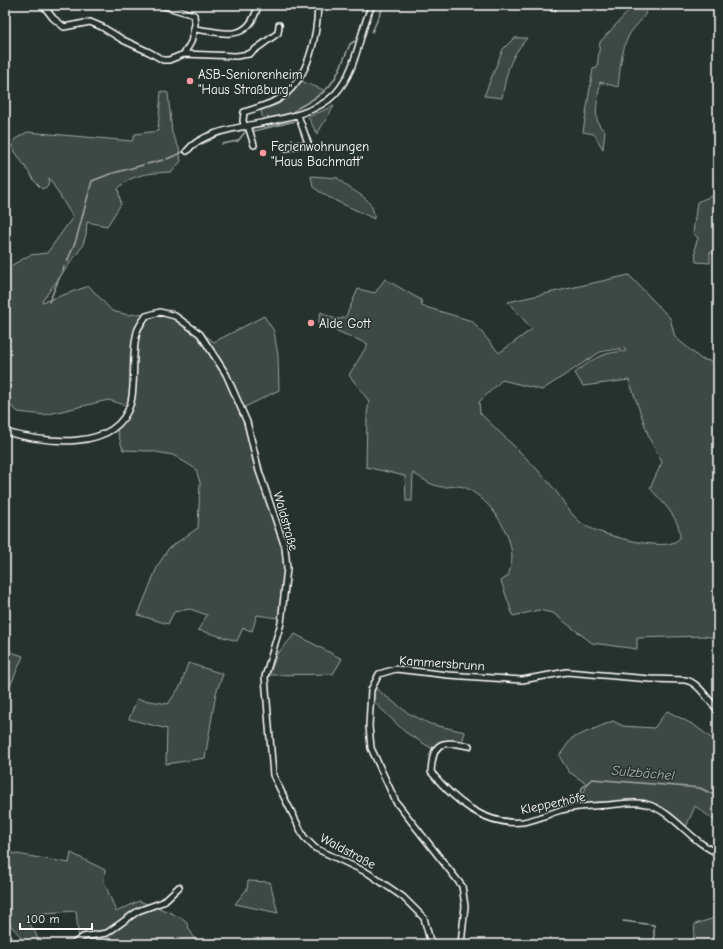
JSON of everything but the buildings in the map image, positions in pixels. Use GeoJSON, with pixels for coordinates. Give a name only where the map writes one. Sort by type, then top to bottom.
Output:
{"type":"FeatureCollection","features":[{"type":"Feature","properties":{"kind":"street"},"geometry":{"type":"LineString","coordinates":[[43,5],[53,18],[64,27],[90,22],[163,60],[169,60],[184,54],[236,56],[249,54],[278,33],[279,25]]}},
{"type":"Feature","properties":{"kind":"street"},"geometry":{"type":"LineString","coordinates":[[161,5],[194,16],[195,29],[191,42],[184,54]]}},
{"type":"Feature","properties":{"kind":"street"},"geometry":{"type":"LineString","coordinates":[[195,29],[228,33],[244,30],[252,23],[258,5]]}},
{"type":"Feature","properties":{"kind":"street"},"geometry":{"type":"LineString","coordinates":[[254,144],[243,121],[244,112],[280,98],[291,89],[302,74],[309,60],[318,5]]}},
{"type":"Feature","properties":{"kind":"street"},"geometry":{"type":"LineString","coordinates":[[187,151],[204,138],[221,132],[298,114],[314,108],[334,94],[349,73],[372,5]]}},
{"type":"Feature","properties":{"kind":"street"},"geometry":{"type":"LineString","coordinates":[[286,148],[308,143],[298,114]]}},
{"type":"Feature","properties":{"kind":"street","name":"Waldstraße"},"geometry":{"type":"LineString","coordinates":[[5,432],[27,438],[60,441],[86,440],[107,434],[125,415],[131,402],[137,332],[146,316],[160,312],[175,316],[200,334],[226,374],[247,422],[259,471],[285,547],[287,568],[281,623],[265,677],[273,775],[304,837],[314,848],[368,873],[403,897],[424,918],[432,944]]}},
{"type":"Feature","properties":{"kind":"street","name":"Kammersbrunn"},"geometry":{"type":"LineString","coordinates":[[461,944],[465,906],[462,886],[396,802],[371,748],[369,726],[372,690],[379,674],[396,669],[448,676],[522,680],[567,672],[685,680],[691,681],[697,686],[718,710]]}},
{"type":"Feature","properties":{"kind":"street","name":"Klepperhöfe"},"geometry":{"type":"LineString","coordinates":[[469,746],[454,743],[440,744],[435,748],[432,755],[431,772],[463,805],[491,820],[507,823],[524,822],[580,807],[632,803],[645,804],[663,812],[678,823],[707,849],[718,853]]}},
{"type":"Feature","properties":{"kind":"street"},"geometry":{"type":"LineString","coordinates":[[73,944],[84,936],[107,933],[138,911],[163,902],[179,887]]}},
{"type":"Feature","properties":{"kind":"shaded area"},"geometry":{"type":"Polygon","coordinates":[[[634,5],[645,5],[647,8],[644,16],[628,37],[621,61],[618,87],[600,82],[596,109],[600,127],[605,131],[603,149],[594,134],[583,132],[593,69],[597,68],[600,42],[634,5]]]}},
{"type":"Feature","properties":{"kind":"shaded area"},"geometry":{"type":"Polygon","coordinates":[[[514,38],[527,38],[512,59],[505,80],[502,98],[484,96],[503,49],[514,38]]]}},
{"type":"Feature","properties":{"kind":"shaded area"},"geometry":{"type":"Polygon","coordinates":[[[301,81],[326,91],[287,115],[263,120],[261,110],[279,104],[301,81]]]}},
{"type":"Feature","properties":{"kind":"shaded area"},"geometry":{"type":"Polygon","coordinates":[[[161,91],[168,93],[172,133],[179,148],[181,161],[172,172],[136,177],[123,184],[118,189],[121,204],[107,226],[87,222],[86,235],[82,247],[42,301],[43,302],[89,286],[112,311],[128,315],[172,310],[214,342],[264,316],[274,331],[278,356],[279,390],[243,408],[262,468],[284,551],[286,590],[284,619],[257,615],[252,631],[243,628],[237,641],[198,630],[207,615],[190,609],[174,612],[168,624],[138,615],[158,565],[169,548],[198,528],[200,483],[196,469],[173,455],[150,451],[123,450],[117,430],[129,406],[108,400],[45,415],[18,412],[5,401],[5,269],[30,255],[47,253],[73,217],[49,178],[48,186],[42,189],[36,183],[12,147],[15,139],[27,132],[132,141],[135,134],[158,131],[161,91]]]}},
{"type":"Feature","properties":{"kind":"shaded area"},"geometry":{"type":"Polygon","coordinates":[[[334,106],[317,134],[308,117],[334,106]]]}},
{"type":"Feature","properties":{"kind":"shaded area"},"geometry":{"type":"Polygon","coordinates":[[[311,176],[338,178],[366,199],[373,211],[374,219],[320,192],[313,187],[311,176]]]}},
{"type":"Feature","properties":{"kind":"shaded area"},"geometry":{"type":"Polygon","coordinates":[[[714,195],[718,201],[718,255],[710,252],[710,263],[696,262],[695,247],[698,238],[693,233],[697,202],[714,195]]]}},
{"type":"Feature","properties":{"kind":"shaded area"},"geometry":{"type":"Polygon","coordinates":[[[629,275],[670,318],[675,337],[701,359],[718,363],[718,638],[702,636],[637,638],[637,649],[592,643],[553,613],[539,610],[513,616],[501,581],[508,576],[512,559],[511,547],[504,528],[492,509],[476,494],[465,487],[436,486],[413,473],[412,501],[406,501],[405,476],[366,467],[367,415],[369,401],[349,375],[368,344],[318,323],[321,312],[337,319],[343,318],[346,316],[358,289],[375,293],[385,279],[421,300],[422,306],[472,321],[499,353],[532,329],[508,302],[629,275]],[[624,348],[600,352],[542,390],[502,380],[479,402],[480,413],[543,475],[571,513],[580,522],[594,530],[642,543],[672,543],[680,538],[677,524],[670,511],[650,488],[662,462],[650,440],[629,380],[583,386],[575,373],[598,357],[610,353],[626,351],[624,348]]]}},
{"type":"Feature","properties":{"kind":"shaded area"},"geometry":{"type":"Polygon","coordinates":[[[295,634],[342,659],[333,674],[269,675],[277,654],[295,634]]]}},
{"type":"Feature","properties":{"kind":"shaded area"},"geometry":{"type":"Polygon","coordinates":[[[5,650],[23,656],[5,698],[5,650]]]}},
{"type":"Feature","properties":{"kind":"shaded area"},"geometry":{"type":"Polygon","coordinates":[[[188,663],[223,674],[216,693],[205,758],[166,764],[167,729],[129,719],[137,699],[168,704],[181,685],[188,663]]]}},
{"type":"Feature","properties":{"kind":"shaded area"},"geometry":{"type":"Polygon","coordinates":[[[375,688],[408,713],[430,724],[465,732],[462,742],[446,742],[431,748],[405,732],[371,699],[375,688]]]}},
{"type":"Feature","properties":{"kind":"shaded area"},"geometry":{"type":"Polygon","coordinates":[[[667,711],[694,725],[718,743],[718,823],[695,806],[686,827],[674,816],[655,805],[580,804],[587,784],[569,772],[559,756],[572,738],[613,721],[623,726],[654,728],[667,711]]]}},
{"type":"Feature","properties":{"kind":"shaded area"},"geometry":{"type":"Polygon","coordinates":[[[5,852],[69,863],[71,853],[105,870],[104,881],[116,912],[139,901],[169,912],[185,920],[197,944],[76,944],[79,942],[76,911],[44,913],[26,918],[36,934],[39,944],[24,944],[20,936],[5,919],[5,852]]]}},
{"type":"Feature","properties":{"kind":"shaded area"},"geometry":{"type":"Polygon","coordinates":[[[248,881],[270,882],[278,913],[235,904],[247,889],[248,881]]]}},
{"type":"Feature","properties":{"kind":"shaded area"},"geometry":{"type":"Polygon","coordinates":[[[718,917],[718,944],[693,944],[695,924],[718,917]]]}},
{"type":"Feature","properties":{"kind":"waterway"},"geometry":{"type":"LineString","coordinates":[[386,7],[390,5]]}},
{"type":"Feature","properties":{"kind":"waterway"},"geometry":{"type":"LineString","coordinates":[[372,32],[382,10]]}},
{"type":"Feature","properties":{"kind":"waterway"},"geometry":{"type":"LineString","coordinates":[[298,108],[319,95],[332,83],[341,67],[350,44],[355,41]]}},
{"type":"Feature","properties":{"kind":"waterway"},"geometry":{"type":"LineString","coordinates":[[254,131],[295,121]]}},
{"type":"Feature","properties":{"kind":"waterway"},"geometry":{"type":"LineString","coordinates":[[222,144],[238,141],[245,132]]}},
{"type":"Feature","properties":{"kind":"waterway"},"geometry":{"type":"LineString","coordinates":[[199,145],[211,140]]}},
{"type":"Feature","properties":{"kind":"waterway"},"geometry":{"type":"LineString","coordinates":[[167,159],[183,152]]}},
{"type":"Feature","properties":{"kind":"waterway"},"geometry":{"type":"LineString","coordinates":[[147,164],[163,160]]}},
{"type":"Feature","properties":{"kind":"waterway"},"geometry":{"type":"LineString","coordinates":[[67,262],[76,240],[92,181],[110,174],[143,165]]}},
{"type":"Feature","properties":{"kind":"waterway"},"geometry":{"type":"LineString","coordinates":[[49,302],[64,267]]}},
{"type":"Feature","properties":{"kind":"waterway","name":"Sulzbächel"},"geometry":{"type":"LineString","coordinates":[[579,802],[582,788],[592,779],[700,788],[718,797]]}},
{"type":"Feature","properties":{"kind":"waterway"},"geometry":{"type":"LineString","coordinates":[[623,921],[654,925],[654,944]]}},
{"type":"Feature","properties":{"kind":"waterway"},"geometry":{"type":"LineString","coordinates":[[5,936],[17,944]]}},
{"type":"Feature","properties":{"kind":"place","name":"ASB-Seniorenheim \"Haus Straßburg\""},"geometry":{"type":"Point","coordinates":[190,81]}},
{"type":"Feature","properties":{"kind":"place","name":"Ferienwohnungen \"Haus Bachmatt\""},"geometry":{"type":"Point","coordinates":[263,153]}},
{"type":"Feature","properties":{"kind":"place","name":"Alde Gott"},"geometry":{"type":"Point","coordinates":[311,323]}}]}
